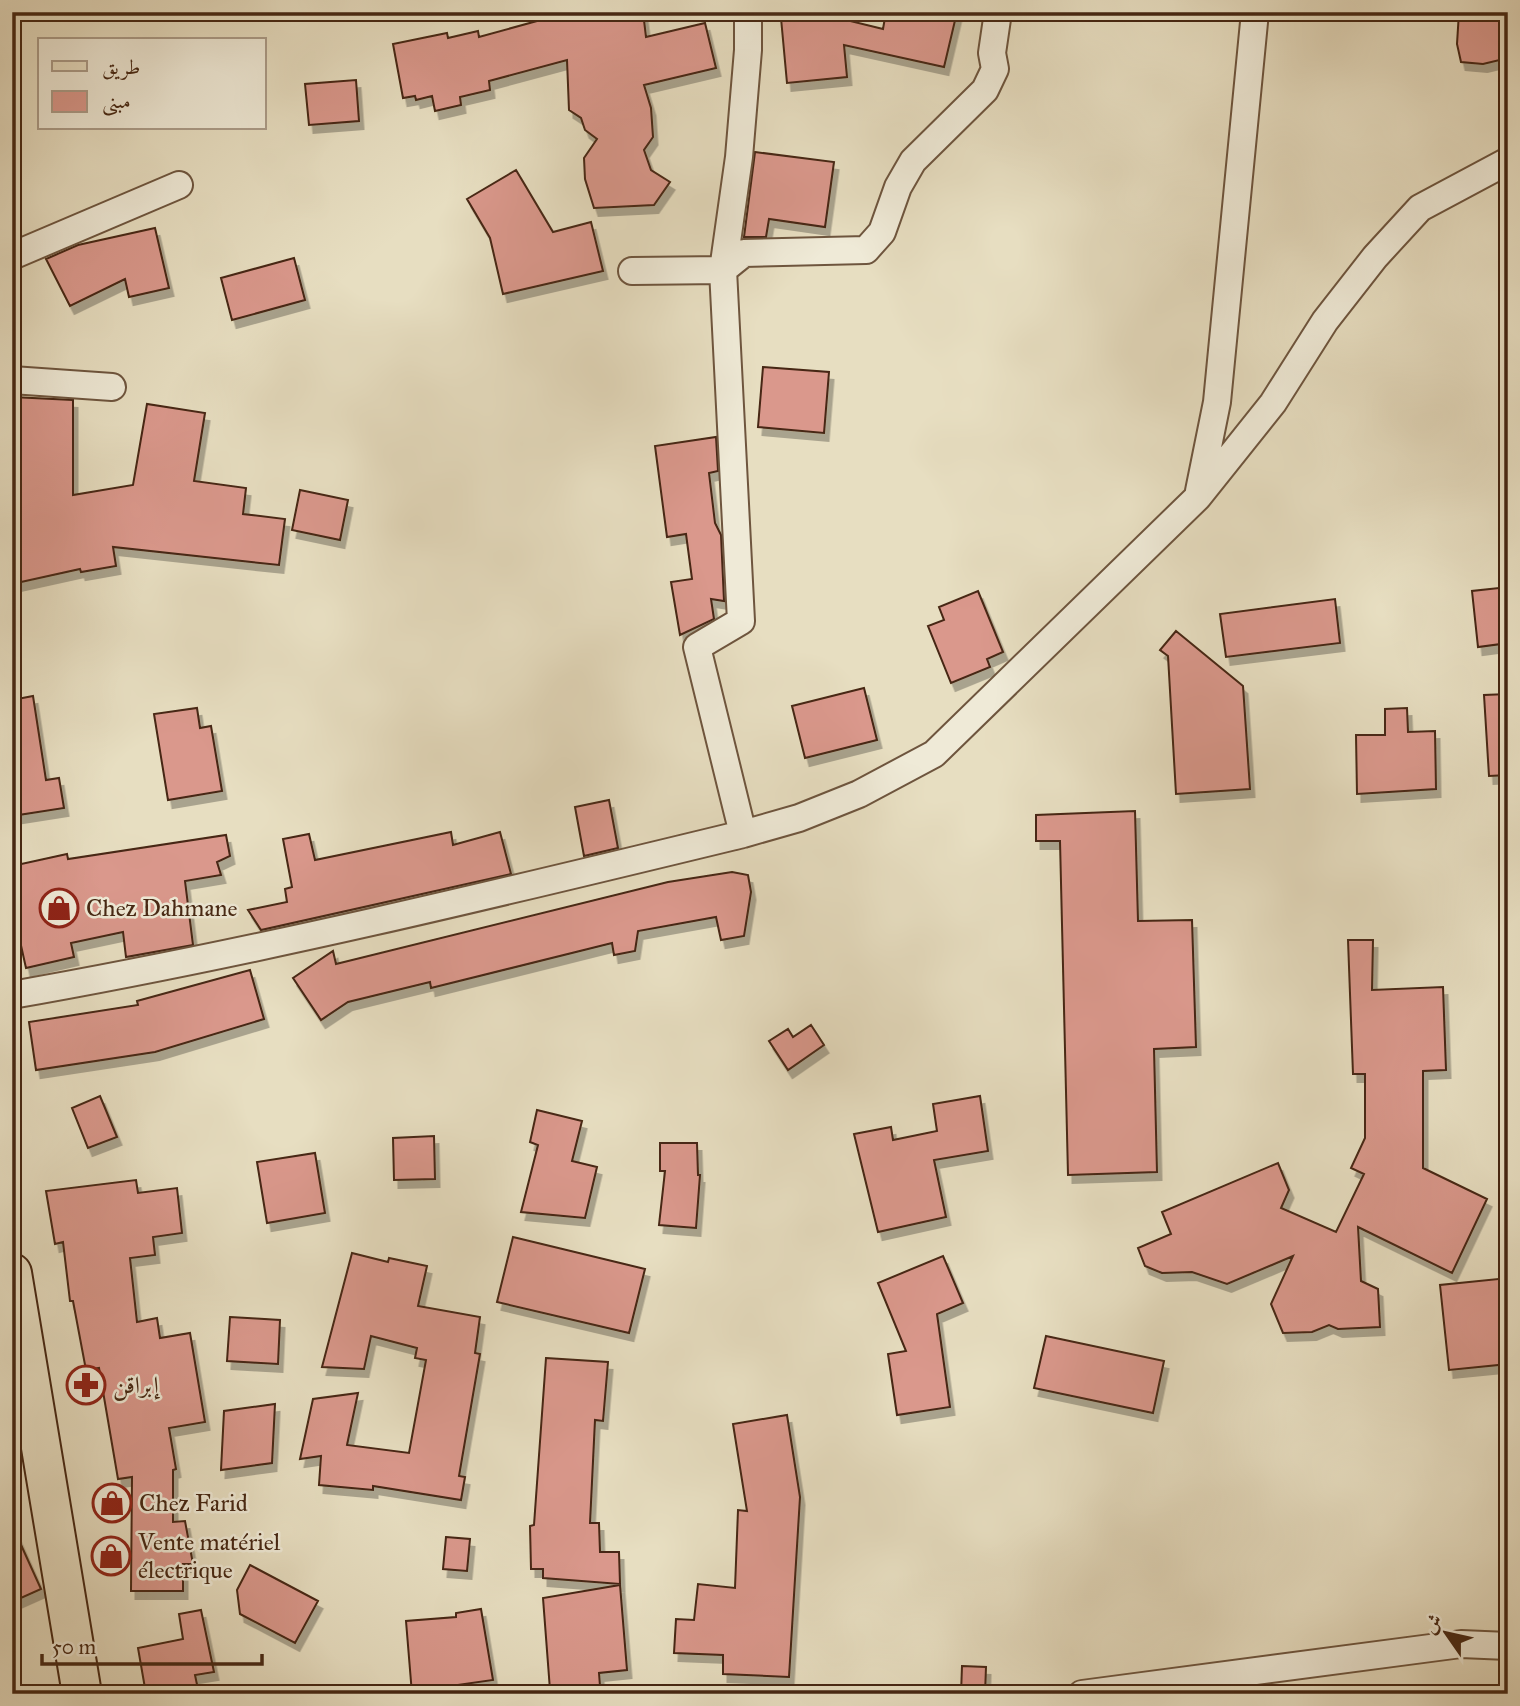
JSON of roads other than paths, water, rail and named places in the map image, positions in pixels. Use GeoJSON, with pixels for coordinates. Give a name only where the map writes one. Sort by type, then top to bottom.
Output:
{"type":"FeatureCollection","features":[{"type":"Feature","properties":{"kind":"main road"},"geometry":{"type":"LineString","coordinates":[[12,1273],[82,1694]]}},
{"type":"Feature","properties":{"kind":"street"},"geometry":{"type":"LineString","coordinates":[[743,834],[697,647],[741,621],[723,270],[739,157],[748,50],[748,12]]}},
{"type":"Feature","properties":{"kind":"street"},"geometry":{"type":"LineString","coordinates":[[632,271],[723,270],[744,253],[866,250],[882,232],[898,187],[913,161],[985,90],[995,69],[992,53],[998,12]]}},
{"type":"Feature","properties":{"kind":"street"},"geometry":{"type":"LineString","coordinates":[[1198,497],[1217,402],[1255,12]]}},
{"type":"Feature","properties":{"kind":"street"},"geometry":{"type":"LineString","coordinates":[[12,995],[92,982],[403,917],[743,834],[799,818],[859,794],[934,754],[1198,497],[1273,403],[1325,321],[1420,208],[1508,161]]}},
{"type":"Feature","properties":{"kind":"street"},"geometry":{"type":"LineString","coordinates":[[12,256],[22,249],[179,185]]}},
{"type":"Feature","properties":{"kind":"street"},"geometry":{"type":"LineString","coordinates":[[12,380],[112,387]]}},
{"type":"Feature","properties":{"kind":"street"},"geometry":{"type":"LineString","coordinates":[[1082,1694],[1461,1644],[1508,1646]]}},
{"type":"Feature","properties":{"kind":"place","name":"Chez Dahmane"},"geometry":{"type":"Point","coordinates":[59,908]}},
{"type":"Feature","properties":{"kind":"place","name":"إبراقن"},"geometry":{"type":"Point","coordinates":[86,1385]}},
{"type":"Feature","properties":{"kind":"place","name":"Chez Farid"},"geometry":{"type":"Point","coordinates":[112,1503]}},
{"type":"Feature","properties":{"kind":"place","name":"Vente matériel électrique"},"geometry":{"type":"Point","coordinates":[111,1556]}}]}
